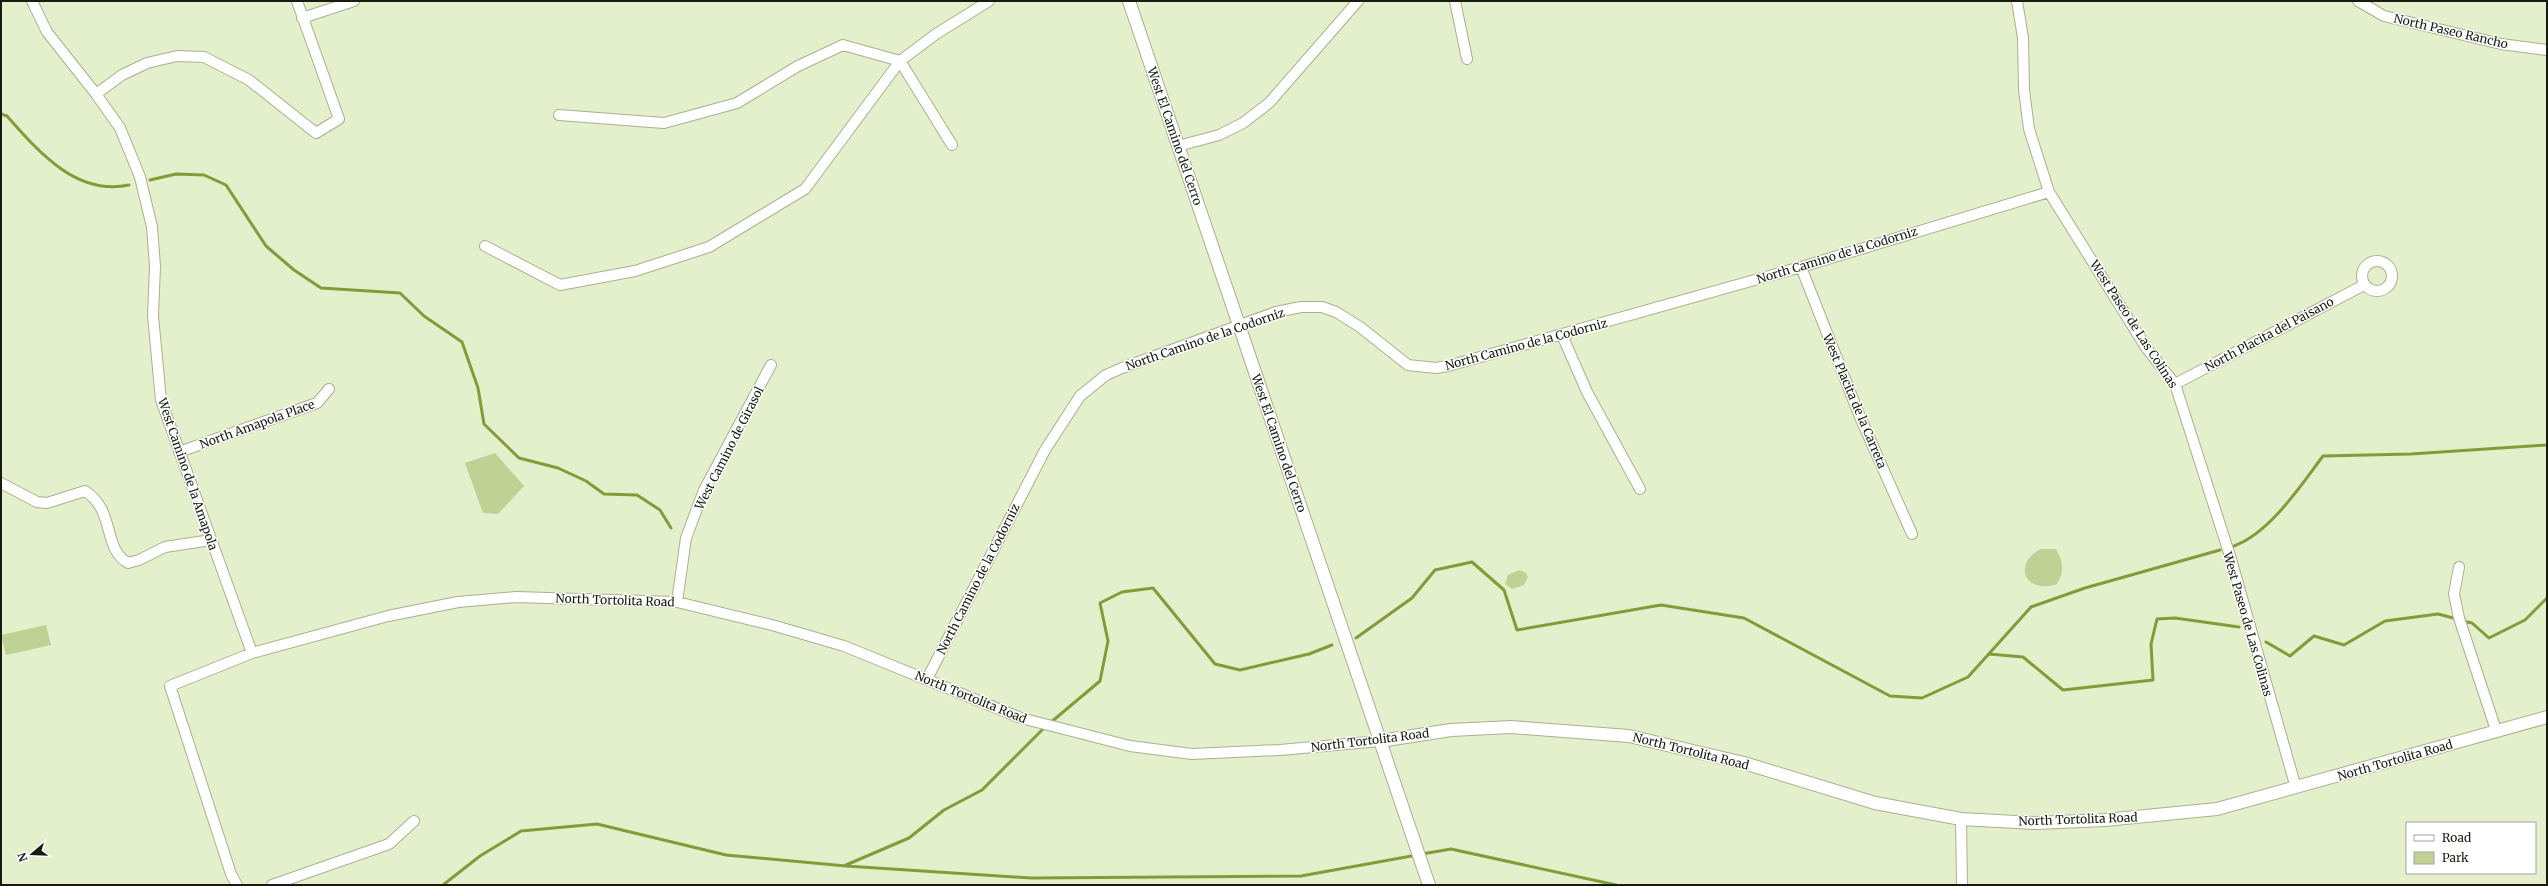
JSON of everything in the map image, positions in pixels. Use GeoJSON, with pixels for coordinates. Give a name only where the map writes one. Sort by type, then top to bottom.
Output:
{"type":"FeatureCollection","features":[{"type":"Feature","properties":{"kind":"street","name":"West Camino de la Amapola"},"geometry":{"type":"LineString","coordinates":[[32,1],[47,32],[96,94],[120,128],[140,177],[148,205],[153,235],[154,322],[161,400],[252,653]]}},
{"type":"Feature","properties":{"kind":"street"},"geometry":{"type":"LineString","coordinates":[[96,94],[122,75],[147,63],[177,56],[204,57],[249,80],[316,133],[339,119],[297,1]]}},
{"type":"Feature","properties":{"kind":"street"},"geometry":{"type":"LineString","coordinates":[[302,18],[354,1]]}},
{"type":"Feature","properties":{"kind":"street"},"geometry":{"type":"LineString","coordinates":[[485,246],[560,285],[635,271],[709,247],[805,188],[900,61],[936,34],[989,1]]}},
{"type":"Feature","properties":{"kind":"street","name":"West El Camino del Cerro"},"geometry":{"type":"LineString","coordinates":[[1129,1],[1429,885]]}},
{"type":"Feature","properties":{"kind":"street"},"geometry":{"type":"LineString","coordinates":[[1178,146],[1218,135],[1243,123],[1269,103],[1358,1]]}},
{"type":"Feature","properties":{"kind":"street"},"geometry":{"type":"LineString","coordinates":[[1455,1],[1467,59]]}},
{"type":"Feature","properties":{"kind":"street","name":"West Paseo de Las Colinas"},"geometry":{"type":"LineString","coordinates":[[2017,1],[2023,38],[2024,90],[2029,129],[2049,192],[2148,349],[2175,384],[2231,559],[2296,788]]}},
{"type":"Feature","properties":{"kind":"street","name":"North Paseo Rancho"},"geometry":{"type":"LineString","coordinates":[[2358,1],[2384,16],[2501,44],[2547,50]]}},
{"type":"Feature","properties":{"kind":"street"},"geometry":{"type":"LineString","coordinates":[[560,115],[664,123],[738,103],[798,66],[843,45],[900,61],[952,145]]}},
{"type":"Feature","properties":{"kind":"street","name":"North Camino de la Codorniz"},"geometry":{"type":"LineString","coordinates":[[927,679],[1045,450],[1080,396],[1101,379],[1122,368],[1276,312],[1301,307],[1322,307],[1336,312],[1360,327],[1408,365],[1436,368],[1562,335],[1800,267],[2049,192]]}},
{"type":"Feature","properties":{"kind":"street","name":"West Placita de la Carreta"},"geometry":{"type":"LineString","coordinates":[[1800,267],[1860,417],[1912,534]]}},
{"type":"Feature","properties":{"kind":"street","name":"North Placita del Paisano"},"geometry":{"type":"LineString","coordinates":[[2175,384],[2364,285]]}},
{"type":"Feature","properties":{"kind":"street"},"geometry":{"type":"LineString","coordinates":[[1562,335],[1587,392],[1640,489]]}},
{"type":"Feature","properties":{"kind":"street","name":"West Camino de Girasol"},"geometry":{"type":"LineString","coordinates":[[677,602],[686,538],[704,490],[771,365]]}},
{"type":"Feature","properties":{"kind":"street","name":"North Amapola Place"},"geometry":{"type":"LineString","coordinates":[[179,452],[317,403],[329,389]]}},
{"type":"Feature","properties":{"kind":"street"},"geometry":{"type":"LineString","coordinates":[[1,484],[37,502],[47,503],[81,492],[91,495],[101,505],[115,550],[122,559],[128,562],[139,560],[166,547],[211,540]]}},
{"type":"Feature","properties":{"kind":"street"},"geometry":{"type":"LineString","coordinates":[[2459,567],[2454,594],[2459,618],[2496,730]]}},
{"type":"Feature","properties":{"kind":"street","name":"North Tortolita Road"},"geometry":{"type":"LineString","coordinates":[[252,653],[388,616],[458,602],[516,597],[677,602],[772,625],[844,646],[1021,718],[1130,746],[1192,754],[1280,750],[1380,741],[1451,730],[1517,727],[1629,736],[1744,763],[1874,803],[1961,819],[2036,823],[2105,820],[2217,809],[2547,717]]}},
{"type":"Feature","properties":{"kind":"street"},"geometry":{"type":"LineString","coordinates":[[237,885],[231,874],[170,686],[252,653]]}},
{"type":"Feature","properties":{"kind":"street"},"geometry":{"type":"LineString","coordinates":[[1961,819],[1962,885]]}},
{"type":"Feature","properties":{"kind":"street"},"geometry":{"type":"LineString","coordinates":[[272,885],[389,844],[414,821]]}},
{"type":"Feature","properties":{"kind":"green space"},"geometry":{"type":"Polygon","coordinates":[[[495,453],[524,486],[498,514],[483,513],[465,463],[495,453]]]}},
{"type":"Feature","properties":{"kind":"green space"},"geometry":{"type":"Polygon","coordinates":[[[2041,549],[2056,549],[2062,562],[2060,579],[2057,584],[2045,586],[2036,585],[2026,576],[2025,569],[2027,562],[2032,555],[2041,549]]]}},
{"type":"Feature","properties":{"kind":"green space"},"geometry":{"type":"Polygon","coordinates":[[[1519,570],[1526,573],[1528,577],[1524,585],[1512,589],[1505,584],[1508,575],[1519,570]]]}},
{"type":"Feature","properties":{"kind":"green space"},"geometry":{"type":"Polygon","coordinates":[[[46,625],[51,645],[6,655],[1,635],[46,625]]]}},
{"type":"Feature","properties":{"kind":"waterway"},"geometry":{"type":"LineString","coordinates":[[1,114],[7,116],[46,157],[60,168],[76,177],[92,184],[110,187],[129,185]]}},
{"type":"Feature","properties":{"kind":"waterway"},"geometry":{"type":"LineString","coordinates":[[150,180],[176,174],[204,175],[226,185],[266,246],[294,270],[321,288],[400,293],[424,316],[462,342],[478,388],[484,424],[519,458],[558,468],[586,481],[604,494],[637,495],[660,510],[671,528]]}},
{"type":"Feature","properties":{"kind":"waterway"},"geometry":{"type":"LineString","coordinates":[[2234,546],[2247,540],[2260,531],[2284,507],[2323,456],[2411,454],[2547,445]]}},
{"type":"Feature","properties":{"kind":"waterway"},"geometry":{"type":"LineString","coordinates":[[1356,638],[1412,598],[1435,570],[1472,562],[1504,590],[1517,630],[1661,605],[1744,618],[1890,696],[1922,698],[1968,677],[2031,607],[2085,588],[2220,550]]}},
{"type":"Feature","properties":{"kind":"waterway"},"geometry":{"type":"LineString","coordinates":[[1050,723],[1100,681],[1108,641],[1100,603],[1122,592],[1153,588],[1215,664],[1240,670],[1309,654],[1332,645]]}},
{"type":"Feature","properties":{"kind":"waterway"},"geometry":{"type":"LineString","coordinates":[[2462,621],[2472,623],[2489,638],[2525,620],[2547,598]]}},
{"type":"Feature","properties":{"kind":"waterway"},"geometry":{"type":"LineString","coordinates":[[2266,642],[2290,656],[2314,636],[2344,645],[2385,621],[2438,614],[2457,619]]}},
{"type":"Feature","properties":{"kind":"waterway"},"geometry":{"type":"LineString","coordinates":[[1989,654],[2023,657],[2063,690],[2153,680],[2151,644],[2157,619],[2175,618],[2239,627]]}},
{"type":"Feature","properties":{"kind":"waterway"},"geometry":{"type":"LineString","coordinates":[[846,865],[909,838],[944,810],[982,790],[1046,726]]}},
{"type":"Feature","properties":{"kind":"waterway"},"geometry":{"type":"LineString","coordinates":[[443,885],[480,856],[521,831],[597,824],[726,855],[846,866],[1031,878],[1301,876],[1417,855]]}},
{"type":"Feature","properties":{"kind":"waterway"},"geometry":{"type":"LineString","coordinates":[[1422,854],[1451,849],[1616,885]]}}]}
